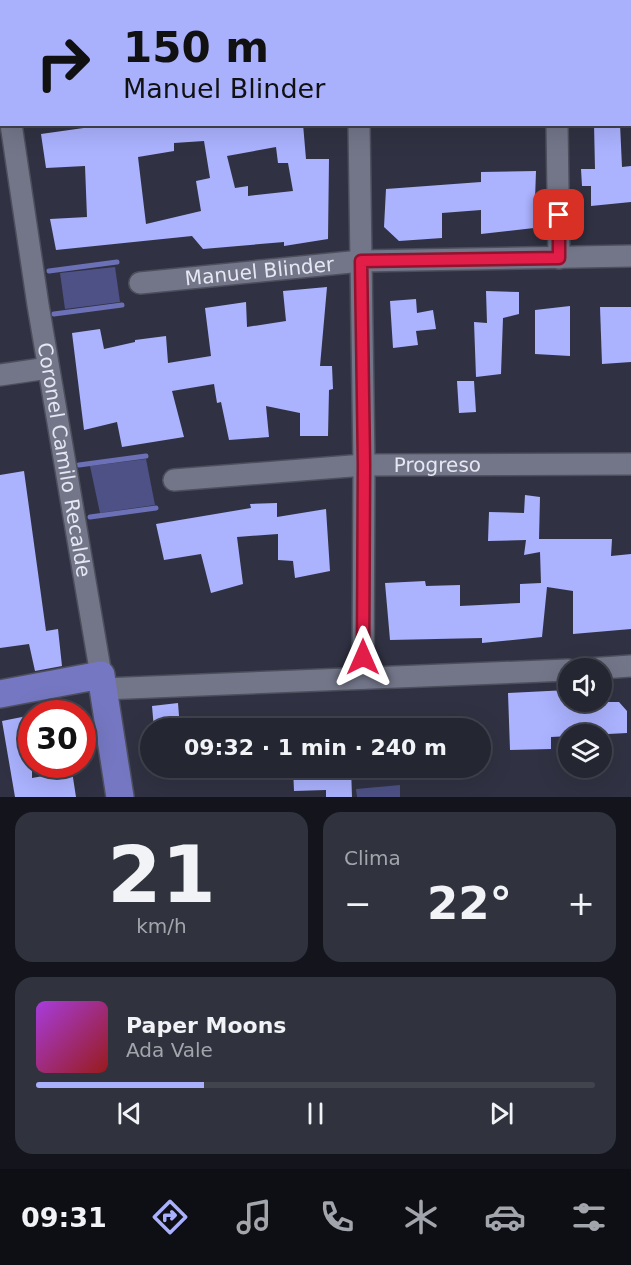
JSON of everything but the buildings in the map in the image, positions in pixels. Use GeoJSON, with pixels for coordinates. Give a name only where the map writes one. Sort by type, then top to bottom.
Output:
{"type":"FeatureCollection","features":[{"type":"Feature","properties":{"kind":"main road"},"geometry":{"type":"LineString","coordinates":[[0,694],[102,682]]}},
{"type":"Feature","properties":{"kind":"main road","name":"Coronel Camilo Recalde"},"geometry":{"type":"LineString","coordinates":[[102,682],[120,797]]}},
{"type":"Feature","properties":{"kind":"street","name":"Coronel Camilo Recalde"},"geometry":{"type":"LineString","coordinates":[[11,126],[48,368],[102,682]]}},
{"type":"Feature","properties":{"kind":"street"},"geometry":{"type":"LineString","coordinates":[[359,126],[364,465],[363,678]]}},
{"type":"Feature","properties":{"kind":"street"},"geometry":{"type":"LineString","coordinates":[[557,126],[559,258]]}},
{"type":"Feature","properties":{"kind":"street","name":"Manuel Blinder"},"geometry":{"type":"LineString","coordinates":[[140,283],[361,261],[631,256]]}},
{"type":"Feature","properties":{"kind":"street"},"geometry":{"type":"LineString","coordinates":[[0,375],[48,368]]}},
{"type":"Feature","properties":{"kind":"street","name":"Progreso"},"geometry":{"type":"LineString","coordinates":[[174,480],[364,465],[631,464]]}},
{"type":"Feature","properties":{"kind":"street"},"geometry":{"type":"LineString","coordinates":[[612,667],[631,666]]}},
{"type":"Feature","properties":{"kind":"street"},"geometry":{"type":"LineString","coordinates":[[102,682],[363,678],[558,670]]}},
{"type":"Feature","properties":{"kind":"shaded area"},"geometry":{"type":"Polygon","coordinates":[[[115,267],[120,302],[65,309],[60,273],[115,267]]]}},
{"type":"Feature","properties":{"kind":"shaded area"},"geometry":{"type":"Polygon","coordinates":[[[146,459],[155,505],[100,513],[90,466],[146,459]]]}},
{"type":"Feature","properties":{"kind":"shaded area"},"geometry":{"type":"Polygon","coordinates":[[[400,785],[400,797],[357,797],[356,789],[400,785]]]}},
{"type":"Feature","properties":{"kind":"waterway"},"geometry":{"type":"LineString","coordinates":[[49,271],[117,262]]}},
{"type":"Feature","properties":{"kind":"waterway"},"geometry":{"type":"LineString","coordinates":[[54,314],[122,305]]}},
{"type":"Feature","properties":{"kind":"waterway"},"geometry":{"type":"LineString","coordinates":[[79,465],[146,456]]}},
{"type":"Feature","properties":{"kind":"waterway"},"geometry":{"type":"LineString","coordinates":[[90,517],[156,508]]}},
{"type":"Feature","properties":{"kind":"route"},"geometry":{"type":"LineString","coordinates":[[363,657],[364,423],[361,261],[559,258],[559,215]]}}]}
